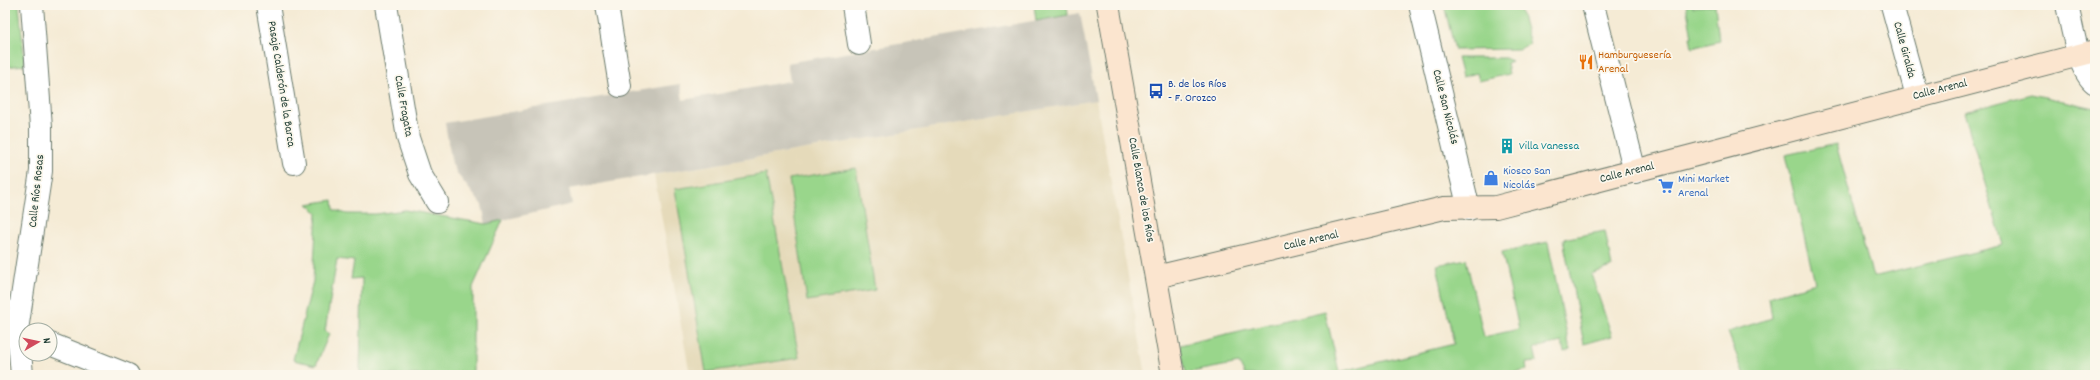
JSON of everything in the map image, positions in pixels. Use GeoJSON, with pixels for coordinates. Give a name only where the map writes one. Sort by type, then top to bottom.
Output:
{"type":"FeatureCollection","features":[{"type":"Feature","properties":{"kind":"street","name":"Calle Ríos Rosas"},"geometry":{"type":"LineString","coordinates":[[22,375],[20,351],[16,331],[41,172],[41,127],[32,5]]}},
{"type":"Feature","properties":{"kind":"street","name":"Pasaje Calderón de la Barca"},"geometry":{"type":"LineString","coordinates":[[268,5],[294,163]]}},
{"type":"Feature","properties":{"kind":"street","name":"Calle Fragata"},"geometry":{"type":"LineString","coordinates":[[386,5],[408,138],[420,174],[437,202]]}},
{"type":"Feature","properties":{"kind":"street"},"geometry":{"type":"LineString","coordinates":[[606,5],[620,86]]}},
{"type":"Feature","properties":{"kind":"street"},"geometry":{"type":"LineString","coordinates":[[853,5],[860,44]]}},
{"type":"Feature","properties":{"kind":"street","name":"Calle Blanca de los Ríos"},"geometry":{"type":"LineString","coordinates":[[1108,5],[1173,375]]}},
{"type":"Feature","properties":{"kind":"street","name":"Calle San Nicolás"},"geometry":{"type":"LineString","coordinates":[[1420,5],[1469,209]]}},
{"type":"Feature","properties":{"kind":"street"},"geometry":{"type":"LineString","coordinates":[[1593,5],[1635,172]]}},
{"type":"Feature","properties":{"kind":"street","name":"Calle Giralda"},"geometry":{"type":"LineString","coordinates":[[1892,5],[1917,96]]}},
{"type":"Feature","properties":{"kind":"street"},"geometry":{"type":"LineString","coordinates":[[2067,5],[2087,53],[2090,79],[2095,83]]}},
{"type":"Feature","properties":{"kind":"street","name":"Calle Arenal"},"geometry":{"type":"LineString","coordinates":[[1156,277],[1444,208],[1469,209],[1496,207],[1635,172],[1917,96],[2087,53]]}},
{"type":"Feature","properties":{"kind":"street"},"geometry":{"type":"LineString","coordinates":[[58,347],[128,375]]}},
{"type":"Feature","properties":{"kind":"shaded area"},"geometry":{"type":"Polygon","coordinates":[[[1080,13],[1096,100],[569,189],[572,204],[486,224],[482,205],[458,175],[452,164],[445,123],[680,84],[683,100],[724,93],[790,81],[787,63],[1080,13]]]}},
{"type":"Feature","properties":{"kind":"shaded area"},"geometry":{"type":"Polygon","coordinates":[[[1096,100],[1146,375],[690,375],[654,175],[1096,100]]]}},
{"type":"Feature","properties":{"kind":"green space"},"geometry":{"type":"Polygon","coordinates":[[[5,5],[19,5],[25,65],[5,67],[5,5]]]}},
{"type":"Feature","properties":{"kind":"green space"},"geometry":{"type":"Polygon","coordinates":[[[1034,5],[1067,5],[1068,15],[1036,21],[1034,5]]]}},
{"type":"Feature","properties":{"kind":"green space"},"geometry":{"type":"Polygon","coordinates":[[[1444,5],[1519,5],[1530,44],[1518,49],[1455,50],[1444,5]]]}},
{"type":"Feature","properties":{"kind":"green space"},"geometry":{"type":"Polygon","coordinates":[[[1686,5],[1693,5],[1693,7],[1715,5],[1719,41],[1692,48],[1690,37],[1692,37],[1686,5]]]}},
{"type":"Feature","properties":{"kind":"green space"},"geometry":{"type":"Polygon","coordinates":[[[1457,58],[1505,58],[1512,61],[1507,63],[1509,74],[1479,81],[1477,73],[1462,77],[1457,58]]]}},
{"type":"Feature","properties":{"kind":"green space"},"geometry":{"type":"Polygon","coordinates":[[[2031,94],[2095,108],[2095,375],[1744,375],[1728,332],[1772,318],[1769,297],[1815,283],[1785,155],[1836,144],[1873,277],[2003,245],[1964,112],[2031,94]]]}},
{"type":"Feature","properties":{"kind":"green space"},"geometry":{"type":"Polygon","coordinates":[[[856,168],[875,290],[807,301],[789,179],[856,168]]]}},
{"type":"Feature","properties":{"kind":"green space"},"geometry":{"type":"Polygon","coordinates":[[[766,174],[799,358],[706,372],[675,189],[766,174]]]}},
{"type":"Feature","properties":{"kind":"green space"},"geometry":{"type":"Polygon","coordinates":[[[333,200],[334,210],[347,214],[376,214],[405,210],[486,224],[503,220],[473,287],[473,375],[360,375],[362,278],[351,279],[354,261],[337,259],[325,331],[329,334],[316,365],[293,360],[313,281],[317,212],[307,204],[333,200]]]}},
{"type":"Feature","properties":{"kind":"green space"},"geometry":{"type":"Polygon","coordinates":[[[1605,231],[1612,267],[1591,274],[1612,336],[1584,344],[1563,239],[1605,231]]]}},
{"type":"Feature","properties":{"kind":"green space"},"geometry":{"type":"Polygon","coordinates":[[[1548,242],[1570,350],[1564,352],[1562,342],[1534,348],[1537,362],[1526,363],[1527,370],[1507,375],[1245,375],[1239,363],[1186,373],[1180,345],[1325,311],[1339,372],[1454,344],[1437,265],[1466,259],[1484,337],[1519,329],[1502,252],[1548,242]]]}},
{"type":"Feature","properties":{"kind":"place","name":"Hamburguesería Arenal"},"geometry":{"type":"Point","coordinates":[1586,62]}},
{"type":"Feature","properties":{"kind":"place","name":"B. de los Ríos - F. Orozco"},"geometry":{"type":"Point","coordinates":[1156,91]}},
{"type":"Feature","properties":{"kind":"place","name":"Villa Vanessa"},"geometry":{"type":"Point","coordinates":[1507,146]}},
{"type":"Feature","properties":{"kind":"place","name":"Kiosco San Nicolás"},"geometry":{"type":"Point","coordinates":[1491,178]}},
{"type":"Feature","properties":{"kind":"place","name":"Mini Market Arenal"},"geometry":{"type":"Point","coordinates":[1666,186]}}]}
